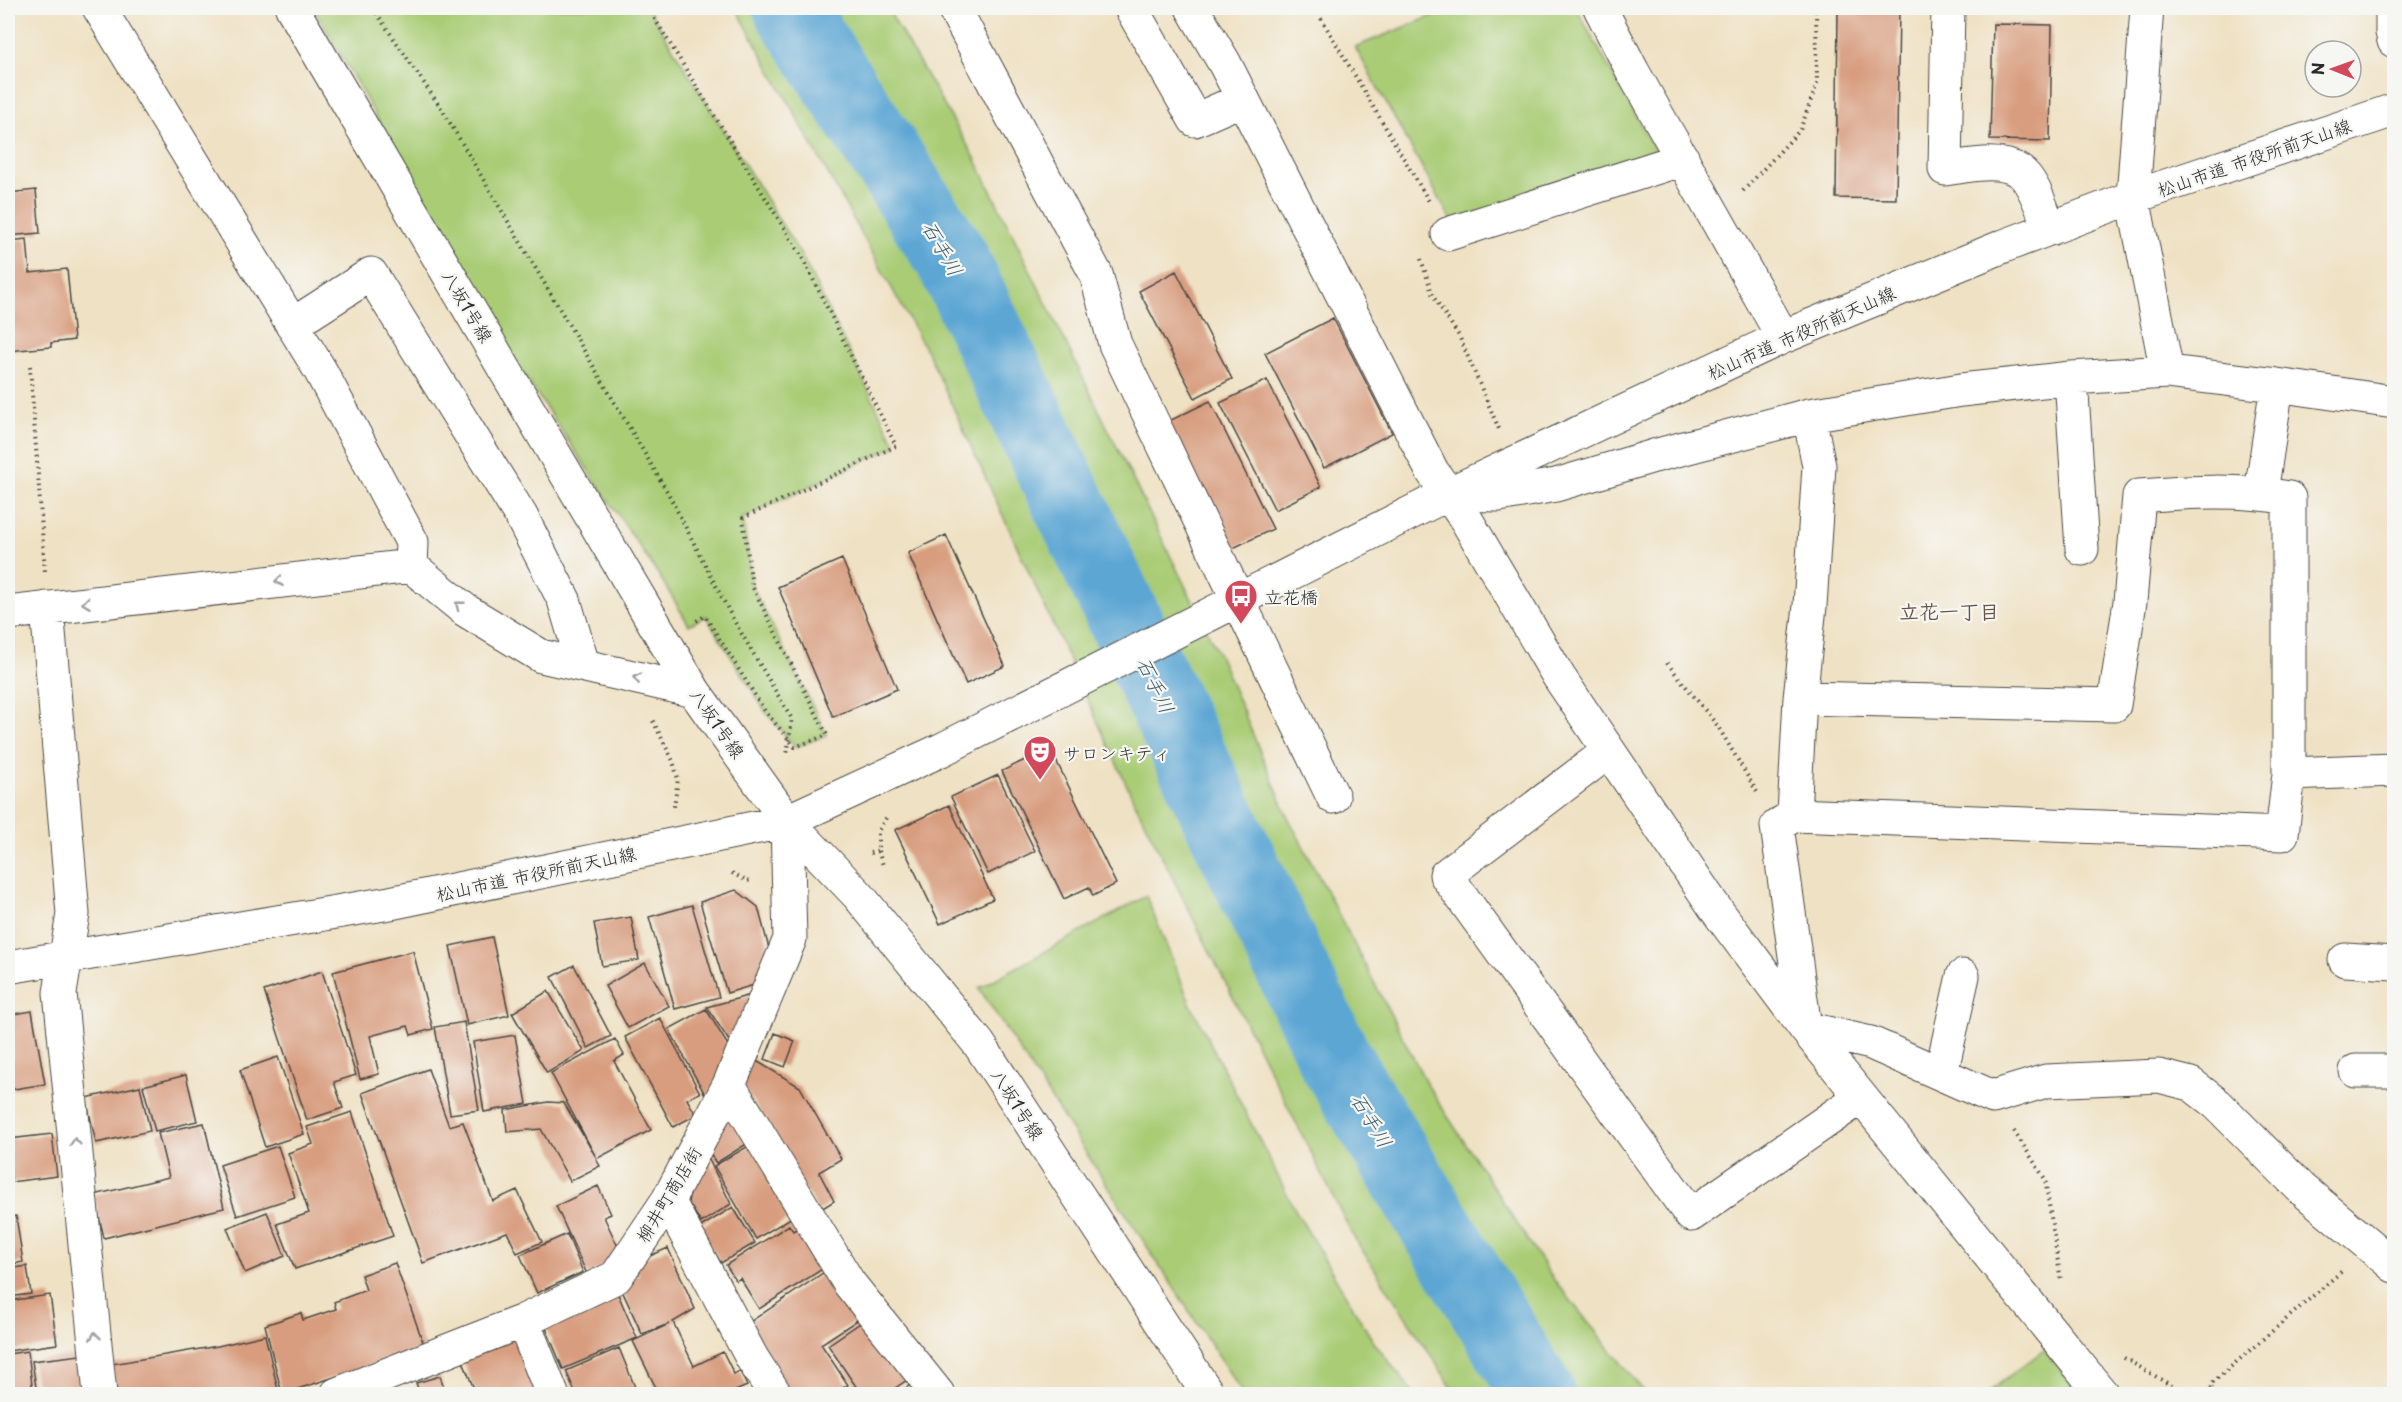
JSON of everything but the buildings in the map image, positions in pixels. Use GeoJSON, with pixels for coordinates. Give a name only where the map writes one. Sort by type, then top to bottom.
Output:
{"type":"FeatureCollection","features":[{"type":"Feature","properties":{"kind":"street"},"geometry":{"type":"LineString","coordinates":[[99,8],[320,370],[412,542],[411,566]]}},
{"type":"Feature","properties":{"kind":"street","name":"八坂1号線"},"geometry":{"type":"LineString","coordinates":[[292,8],[694,691],[787,821],[858,895],[979,1044],[1208,1395]]}},
{"type":"Feature","properties":{"kind":"street"},"geometry":{"type":"LineString","coordinates":[[954,8],[1096,274],[1115,344],[1232,601],[1333,797]]}},
{"type":"Feature","properties":{"kind":"street"},"geometry":{"type":"LineString","coordinates":[[1131,8],[1195,120],[1243,99]]}},
{"type":"Feature","properties":{"kind":"street"},"geometry":{"type":"LineString","coordinates":[[1192,8],[1243,99],[1426,461],[1467,521],[1559,677],[1608,752],[1715,908],[1805,1028],[2102,1395]]}},
{"type":"Feature","properties":{"kind":"street"},"geometry":{"type":"LineString","coordinates":[[1600,8],[1633,72],[1784,337]]}},
{"type":"Feature","properties":{"kind":"street"},"geometry":{"type":"LineString","coordinates":[[1948,8],[1946,169],[2000,164],[2020,172],[2035,192],[2050,229]]}},
{"type":"Feature","properties":{"kind":"street"},"geometry":{"type":"LineString","coordinates":[[2147,8],[2133,197],[2166,372]]}},
{"type":"Feature","properties":{"kind":"street"},"geometry":{"type":"LineString","coordinates":[[2392,8],[2394,41]]}},
{"type":"Feature","properties":{"kind":"street","name":"松山市道 市役所前天山線"},"geometry":{"type":"LineString","coordinates":[[8,967],[390,903],[787,821],[941,750],[1232,601],[1448,494],[1784,337],[2133,197],[2394,110]]}},
{"type":"Feature","properties":{"kind":"street"},"geometry":{"type":"LineString","coordinates":[[1448,234],[1683,159]]}},
{"type":"Feature","properties":{"kind":"street"},"geometry":{"type":"LineString","coordinates":[[292,325],[371,274],[521,516],[564,600],[583,666]]}},
{"type":"Feature","properties":{"kind":"street"},"geometry":{"type":"LineString","coordinates":[[1448,494],[1499,495],[1556,485],[1654,456],[1809,415],[1961,390],[2071,378],[2166,372],[2394,402]]}},
{"type":"Feature","properties":{"kind":"street"},"geometry":{"type":"LineString","coordinates":[[2071,378],[2082,549]]}},
{"type":"Feature","properties":{"kind":"street"},"geometry":{"type":"LineString","coordinates":[[2261,492],[2277,385]]}},
{"type":"Feature","properties":{"kind":"street"},"geometry":{"type":"LineString","coordinates":[[1805,1028],[1786,821],[1810,606],[1820,466],[1809,415]]}},
{"type":"Feature","properties":{"kind":"street"},"geometry":{"type":"LineString","coordinates":[[1786,821],[2282,834],[2289,774],[2289,498],[2261,492],[2212,490],[2139,495],[2130,602],[2114,705],[1800,698]]}},
{"type":"Feature","properties":{"kind":"street"},"geometry":{"type":"LineString","coordinates":[[8,613],[411,566],[465,610],[542,656],[694,691]]}},
{"type":"Feature","properties":{"kind":"street"},"geometry":{"type":"LineString","coordinates":[[47,608],[73,914],[60,993],[100,1395]]}},
{"type":"Feature","properties":{"kind":"street"},"geometry":{"type":"LineString","coordinates":[[1608,752],[1446,875],[1691,1215],[1861,1097]]}},
{"type":"Feature","properties":{"kind":"street"},"geometry":{"type":"LineString","coordinates":[[2289,774],[2394,770]]}},
{"type":"Feature","properties":{"kind":"street","name":"柳井町商店街"},"geometry":{"type":"LineString","coordinates":[[337,1395],[523,1321],[616,1277],[668,1200],[729,1084],[790,939],[787,821]]}},
{"type":"Feature","properties":{"kind":"street"},"geometry":{"type":"LineString","coordinates":[[2345,960],[2394,963]]}},
{"type":"Feature","properties":{"kind":"street"},"geometry":{"type":"LineString","coordinates":[[1941,1074],[1964,976]]}},
{"type":"Feature","properties":{"kind":"street"},"geometry":{"type":"LineString","coordinates":[[1805,1028],[1872,1043],[1993,1097],[2046,1081],[2159,1076],[2191,1084],[2217,1104],[2302,1189],[2382,1257]]}},
{"type":"Feature","properties":{"kind":"street"},"geometry":{"type":"LineString","coordinates":[[2356,1071],[2394,1071]]}},
{"type":"Feature","properties":{"kind":"street"},"geometry":{"type":"LineString","coordinates":[[729,1084],[849,1283],[938,1395]]}},
{"type":"Feature","properties":{"kind":"street"},"geometry":{"type":"LineString","coordinates":[[668,1200],[752,1358],[775,1395]]}},
{"type":"Feature","properties":{"kind":"street"},"geometry":{"type":"LineString","coordinates":[[523,1321],[552,1395]]}},
{"type":"Feature","properties":{"kind":"path"},"geometry":{"type":"LineString","coordinates":[[373,8],[443,111],[668,493],[733,619],[792,719],[787,758]]}},
{"type":"Feature","properties":{"kind":"path"},"geometry":{"type":"LineString","coordinates":[[648,8],[802,257],[896,447],[743,518],[752,586],[827,735],[795,747]]}},
{"type":"Feature","properties":{"kind":"path"},"geometry":{"type":"LineString","coordinates":[[1717,219],[1800,130],[1817,84],[1816,8]]}},
{"type":"Feature","properties":{"kind":"path"},"geometry":{"type":"LineString","coordinates":[[30,366],[47,608]]}},
{"type":"Feature","properties":{"kind":"path"},"geometry":{"type":"LineString","coordinates":[[1667,663],[1717,725],[1786,821]]}},
{"type":"Feature","properties":{"kind":"path"},"geometry":{"type":"LineString","coordinates":[[632,677],[673,761],[678,779],[673,804],[685,842]]}},
{"type":"Feature","properties":{"kind":"path"},"geometry":{"type":"LineString","coordinates":[[1993,1097],[2045,1179],[2060,1270],[2062,1311],[2044,1324]]}},
{"type":"Feature","properties":{"kind":"path"},"geometry":{"type":"LineString","coordinates":[[2211,1395],[2212,1383],[2382,1257]]}},
{"type":"Feature","properties":{"kind":"green space"},"geometry":{"type":"Polygon","coordinates":[[[314,8],[648,8],[802,257],[896,446],[743,518],[752,586],[827,735],[795,747],[765,711],[706,616],[689,625],[660,577],[522,372],[314,8]]]}},
{"type":"Feature","properties":{"kind":"green space"},"geometry":{"type":"Polygon","coordinates":[[[736,8],[887,8],[975,158],[1220,657],[1288,817],[1428,1086],[1551,1276],[1646,1394],[1456,1394],[1353,1236],[1134,801],[930,357],[736,8]]]}},
{"type":"Feature","properties":{"kind":"green space"},"geometry":{"type":"Polygon","coordinates":[[[1453,8],[1576,8],[1658,156],[1452,221],[1355,47],[1453,8]]]}},
{"type":"Feature","properties":{"kind":"green space"},"geometry":{"type":"Polygon","coordinates":[[[1146,896],[1191,1005],[1294,1208],[1373,1341],[1414,1394],[1243,1394],[979,988],[1146,896]]]}},
{"type":"Feature","properties":{"kind":"green space"},"geometry":{"type":"Polygon","coordinates":[[[2044,1350],[2079,1394],[1986,1394],[2044,1350]]]}},
{"type":"Feature","properties":{"kind":"waterway","name":"石手川"},"geometry":{"type":"LineString","coordinates":[[790,8],[951,257],[1336,1061],[1538,1394]]}},
{"type":"Feature","properties":{"kind":"place","name":"立花橋"},"geometry":{"type":"Point","coordinates":[1241,625]}},
{"type":"Feature","properties":{"kind":"place","name":"サロンキティ"},"geometry":{"type":"Point","coordinates":[1040,781]}},
{"type":"Feature","properties":{"kind":"district","name":"立花一丁目"},"geometry":{"type":"Point","coordinates":[1949,611]}}]}
